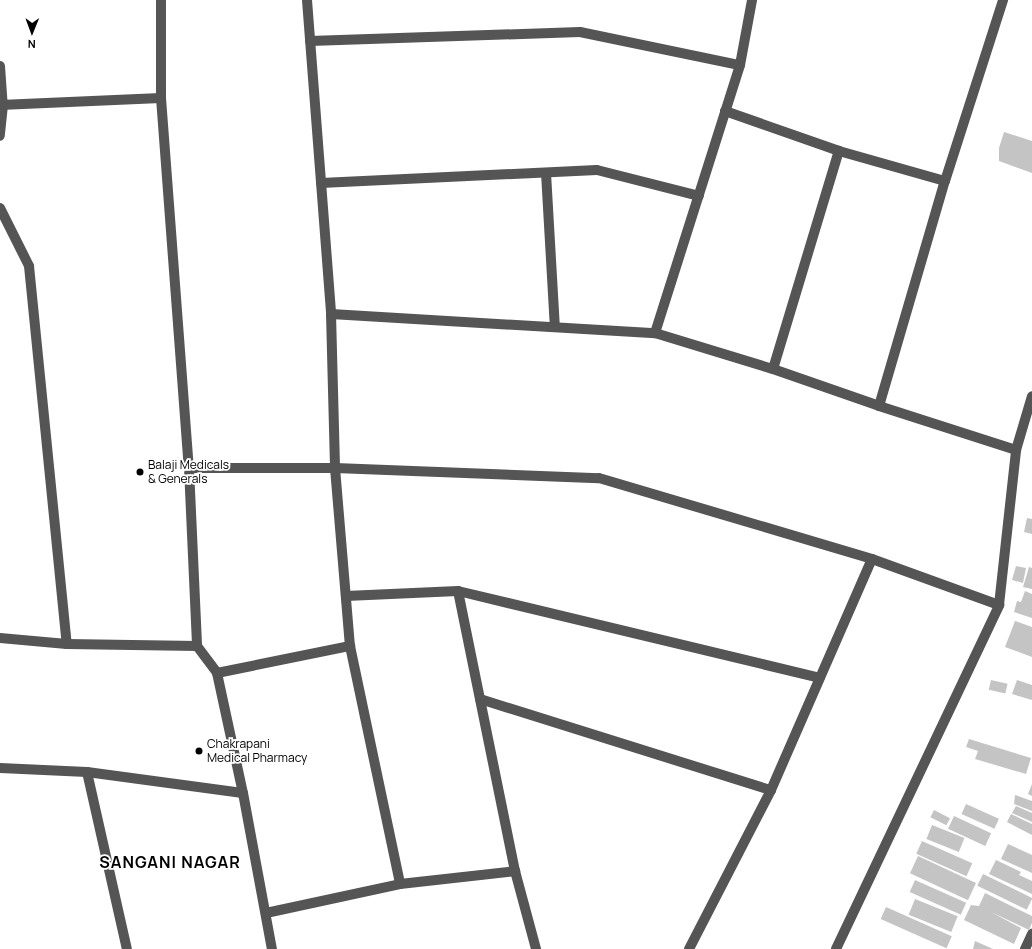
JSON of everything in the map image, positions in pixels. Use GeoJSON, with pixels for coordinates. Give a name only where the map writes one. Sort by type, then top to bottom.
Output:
{"type":"FeatureCollection","features":[{"type":"Feature","properties":{"kind":"street"},"geometry":{"type":"LineString","coordinates":[[161,0],[161,98],[188,468],[197,646],[217,673],[243,793],[272,949]]}},
{"type":"Feature","properties":{"kind":"street"},"geometry":{"type":"LineString","coordinates":[[307,0],[331,314],[335,468],[350,646],[400,884]]}},
{"type":"Feature","properties":{"kind":"street"},"geometry":{"type":"LineString","coordinates":[[655,333],[740,65],[752,0]]}},
{"type":"Feature","properties":{"kind":"street"},"geometry":{"type":"LineString","coordinates":[[879,406],[945,181],[1003,0]]}},
{"type":"Feature","properties":{"kind":"street"},"geometry":{"type":"LineString","coordinates":[[310,41],[580,32],[740,65]]}},
{"type":"Feature","properties":{"kind":"street"},"geometry":{"type":"LineString","coordinates":[[0,66],[2,105],[0,136]]}},
{"type":"Feature","properties":{"kind":"street"},"geometry":{"type":"LineString","coordinates":[[2,105],[161,98]]}},
{"type":"Feature","properties":{"kind":"street"},"geometry":{"type":"LineString","coordinates":[[725,111],[839,151],[945,181]]}},
{"type":"Feature","properties":{"kind":"street"},"geometry":{"type":"LineString","coordinates":[[773,369],[839,151]]}},
{"type":"Feature","properties":{"kind":"street"},"geometry":{"type":"LineString","coordinates":[[320,183],[597,170],[699,196]]}},
{"type":"Feature","properties":{"kind":"street"},"geometry":{"type":"LineString","coordinates":[[546,173],[554,327]]}},
{"type":"Feature","properties":{"kind":"street"},"geometry":{"type":"LineString","coordinates":[[0,208],[29,266],[67,644]]}},
{"type":"Feature","properties":{"kind":"street"},"geometry":{"type":"LineString","coordinates":[[331,314],[655,333],[773,369],[879,406],[1016,450]]}},
{"type":"Feature","properties":{"kind":"street"},"geometry":{"type":"LineString","coordinates":[[836,949],[999,604],[1016,450],[1027,430],[1032,396]]}},
{"type":"Feature","properties":{"kind":"street"},"geometry":{"type":"LineString","coordinates":[[188,468],[335,468],[599,478],[872,559],[999,604]]}},
{"type":"Feature","properties":{"kind":"street"},"geometry":{"type":"LineString","coordinates":[[689,949],[771,790],[872,559]]}},
{"type":"Feature","properties":{"kind":"street"},"geometry":{"type":"LineString","coordinates":[[346,596],[458,591],[820,678]]}},
{"type":"Feature","properties":{"kind":"street"},"geometry":{"type":"LineString","coordinates":[[458,591],[516,871],[536,949]]}},
{"type":"Feature","properties":{"kind":"street"},"geometry":{"type":"LineString","coordinates":[[0,638],[67,644],[197,646]]}},
{"type":"Feature","properties":{"kind":"street"},"geometry":{"type":"LineString","coordinates":[[217,673],[350,646]]}},
{"type":"Feature","properties":{"kind":"street"},"geometry":{"type":"LineString","coordinates":[[480,699],[771,790]]}},
{"type":"Feature","properties":{"kind":"street"},"geometry":{"type":"LineString","coordinates":[[0,768],[87,772],[243,793]]}},
{"type":"Feature","properties":{"kind":"street"},"geometry":{"type":"LineString","coordinates":[[87,772],[127,949]]}},
{"type":"Feature","properties":{"kind":"street"},"geometry":{"type":"LineString","coordinates":[[266,913],[400,884],[516,871]]}},
{"type":"Feature","properties":{"kind":"street"},"geometry":{"type":"LineString","coordinates":[[1025,949],[1032,934]]}},
{"type":"Feature","properties":{"kind":"building"},"geometry":{"type":"Polygon","coordinates":[[[1004,132],[1032,141],[1032,173],[999,161],[999,148],[1004,132]]]}},
{"type":"Feature","properties":{"kind":"building"},"geometry":{"type":"Polygon","coordinates":[[[1027,518],[1032,519],[1032,534],[1024,532],[1027,518]]]}},
{"type":"Feature","properties":{"kind":"building"},"geometry":{"type":"Polygon","coordinates":[[[1016,566],[1026,568],[1023,583],[1012,580],[1016,566]]]}},
{"type":"Feature","properties":{"kind":"building"},"geometry":{"type":"Polygon","coordinates":[[[1029,567],[1032,568],[1032,589],[1023,587],[1029,567]]]}},
{"type":"Feature","properties":{"kind":"building"},"geometry":{"type":"Polygon","coordinates":[[[1025,591],[1032,594],[1032,618],[1014,612],[1017,601],[1021,602],[1025,591]]]}},
{"type":"Feature","properties":{"kind":"building"},"geometry":{"type":"Polygon","coordinates":[[[1015,621],[1032,627],[1032,657],[1005,647],[1015,621]]]}},
{"type":"Feature","properties":{"kind":"building"},"geometry":{"type":"Polygon","coordinates":[[[991,680],[1008,684],[1005,694],[989,690],[991,680]]]}},
{"type":"Feature","properties":{"kind":"building"},"geometry":{"type":"Polygon","coordinates":[[[1017,680],[1032,685],[1032,700],[1012,694],[1017,680]]]}},
{"type":"Feature","properties":{"kind":"building"},"geometry":{"type":"Polygon","coordinates":[[[969,739],[1031,758],[1026,774],[975,759],[978,751],[966,747],[969,739]]]}},
{"type":"Feature","properties":{"kind":"building"},"geometry":{"type":"Polygon","coordinates":[[[1032,784],[1032,796],[1028,794],[1032,784]]]}},
{"type":"Feature","properties":{"kind":"building"},"geometry":{"type":"Polygon","coordinates":[[[1015,795],[1032,801],[1032,811],[1014,804],[1015,795]]]}},
{"type":"Feature","properties":{"kind":"building"},"geometry":{"type":"Polygon","coordinates":[[[966,804],[999,819],[994,829],[962,814],[966,804]]]}},
{"type":"Feature","properties":{"kind":"building"},"geometry":{"type":"Polygon","coordinates":[[[1016,806],[1032,813],[1032,822],[1012,813],[1016,806]]]}},
{"type":"Feature","properties":{"kind":"building"},"geometry":{"type":"Polygon","coordinates":[[[934,810],[950,818],[946,825],[930,817],[934,810]]]}},
{"type":"Feature","properties":{"kind":"building"},"geometry":{"type":"Polygon","coordinates":[[[1011,814],[1032,824],[1032,835],[1007,822],[1011,814]]]}},
{"type":"Feature","properties":{"kind":"building"},"geometry":{"type":"Polygon","coordinates":[[[954,816],[991,833],[985,846],[948,829],[954,816]]]}},
{"type":"Feature","properties":{"kind":"building"},"geometry":{"type":"Polygon","coordinates":[[[932,825],[964,838],[959,852],[926,839],[932,825]]]}},
{"type":"Feature","properties":{"kind":"building"},"geometry":{"type":"Polygon","coordinates":[[[922,841],[972,863],[967,876],[916,854],[922,841]]]}},
{"type":"Feature","properties":{"kind":"building"},"geometry":{"type":"Polygon","coordinates":[[[1008,844],[1032,855],[1032,873],[1001,859],[1008,844]]]}},
{"type":"Feature","properties":{"kind":"building"},"geometry":{"type":"Polygon","coordinates":[[[918,856],[976,883],[968,900],[910,873],[918,856]]]}},
{"type":"Feature","properties":{"kind":"building"},"geometry":{"type":"Polygon","coordinates":[[[996,860],[1021,872],[1019,875],[1032,881],[1032,894],[989,874],[996,860]]]}},
{"type":"Feature","properties":{"kind":"building"},"geometry":{"type":"Polygon","coordinates":[[[983,874],[1032,898],[1027,910],[977,886],[983,874]]]}},
{"type":"Feature","properties":{"kind":"building"},"geometry":{"type":"Polygon","coordinates":[[[915,880],[966,903],[961,915],[910,892],[915,880]]]}},
{"type":"Feature","properties":{"kind":"building"},"geometry":{"type":"Polygon","coordinates":[[[985,893],[1032,916],[1032,923],[1029,930],[991,912],[1021,928],[1014,944],[964,920],[971,905],[979,906],[985,893]]]}},
{"type":"Feature","properties":{"kind":"building"},"geometry":{"type":"Polygon","coordinates":[[[915,899],[958,916],[951,932],[909,915],[915,899]]]}},
{"type":"Feature","properties":{"kind":"building"},"geometry":{"type":"Polygon","coordinates":[[[886,907],[952,936],[946,948],[881,919],[886,907]]]}},
{"type":"Feature","properties":{"kind":"building"},"geometry":{"type":"Polygon","coordinates":[[[975,941],[993,949],[973,949],[975,941]]]}},
{"type":"Feature","properties":{"kind":"place","name":"Balaji Medicals & Generals"},"geometry":{"type":"Point","coordinates":[140,472]}},
{"type":"Feature","properties":{"kind":"place","name":"Chakrapani Medical Pharmacy"},"geometry":{"type":"Point","coordinates":[199,751]}},
{"type":"Feature","properties":{"kind":"district","name":"SANGANI NAGAR"},"geometry":{"type":"Point","coordinates":[170,862]}}]}
